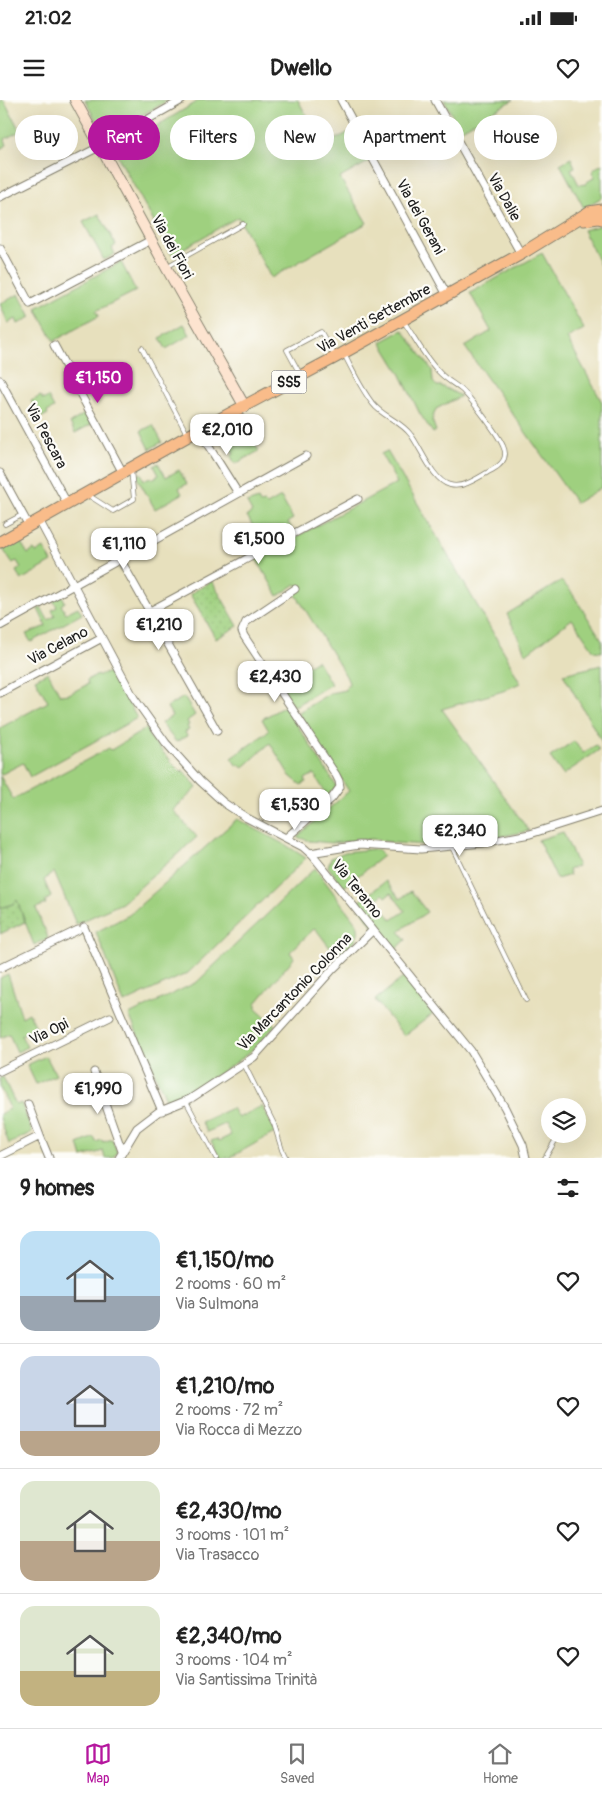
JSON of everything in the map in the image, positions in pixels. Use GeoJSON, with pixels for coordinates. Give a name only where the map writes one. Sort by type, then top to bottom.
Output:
{"type":"FeatureCollection","features":[{"type":"Feature","properties":{"kind":"main road","name":"Via dei Fiori"},"geometry":{"type":"LineString","coordinates":[[75,100],[88,123]]}},
{"type":"Feature","properties":{"kind":"main road","name":"Via dei Fiori"},"geometry":{"type":"LineString","coordinates":[[108,160],[166,268],[245,406]]}},
{"type":"Feature","properties":{"kind":"main road","name":"Via Venti Settembre"},"geometry":{"type":"LineString","coordinates":[[0,542],[188,436],[340,355],[521,254],[589,212],[602,210]]}},
{"type":"Feature","properties":{"kind":"main road","name":"Via Venti Settembre"},"geometry":{"type":"LineString","coordinates":[[577,221],[602,219]]}},
{"type":"Feature","properties":{"kind":"street"},"geometry":{"type":"LineString","coordinates":[[156,115],[182,100]]}},
{"type":"Feature","properties":{"kind":"street","name":"Via dei Gerani"},"geometry":{"type":"LineString","coordinates":[[341,100],[447,295]]}},
{"type":"Feature","properties":{"kind":"street","name":"Via Dalie"},"geometry":{"type":"LineString","coordinates":[[435,100],[521,254]]}},
{"type":"Feature","properties":{"kind":"street"},"geometry":{"type":"LineString","coordinates":[[0,197],[88,153]]}},
{"type":"Feature","properties":{"kind":"street"},"geometry":{"type":"LineString","coordinates":[[0,248],[30,304],[151,240]]}},
{"type":"Feature","properties":{"kind":"street"},"geometry":{"type":"LineString","coordinates":[[54,345],[127,470]]}},
{"type":"Feature","properties":{"kind":"street","name":"Via Pescara"},"geometry":{"type":"LineString","coordinates":[[0,380],[68,505]]}},
{"type":"Feature","properties":{"kind":"street"},"geometry":{"type":"LineString","coordinates":[[199,430],[238,493]]}},
{"type":"Feature","properties":{"kind":"street"},"geometry":{"type":"LineString","coordinates":[[0,626],[306,456]]}},
{"type":"Feature","properties":{"kind":"street"},"geometry":{"type":"LineString","coordinates":[[0,474],[28,526]]}},
{"type":"Feature","properties":{"kind":"street"},"geometry":{"type":"LineString","coordinates":[[150,611],[358,499]]}},
{"type":"Feature","properties":{"kind":"street","name":"Via Teramo"},"geometry":{"type":"LineString","coordinates":[[39,520],[134,698],[157,732],[200,781],[224,803],[247,818],[310,852],[472,1051],[508,1114],[523,1145],[526,1158]]}},
{"type":"Feature","properties":{"kind":"street"},"geometry":{"type":"LineString","coordinates":[[120,559],[217,732]]}},
{"type":"Feature","properties":{"kind":"street"},"geometry":{"type":"LineString","coordinates":[[286,838],[332,798],[340,787],[336,775],[244,636],[242,630],[242,626],[246,622],[295,589]]}},
{"type":"Feature","properties":{"kind":"street","name":"Via Celano"},"geometry":{"type":"LineString","coordinates":[[0,693],[102,638]]}},
{"type":"Feature","properties":{"kind":"street"},"geometry":{"type":"LineString","coordinates":[[310,852],[359,846],[420,849],[452,847],[514,838],[602,811]]}},
{"type":"Feature","properties":{"kind":"street"},"geometry":{"type":"LineString","coordinates":[[0,968],[81,929],[162,1111]]}},
{"type":"Feature","properties":{"kind":"street","name":"Via Marcantonio Colonna"},"geometry":{"type":"LineString","coordinates":[[121,1155],[137,1128],[162,1111],[186,1101],[254,1057],[333,969],[373,930]]}},
{"type":"Feature","properties":{"kind":"street","name":"Via Opi"},"geometry":{"type":"LineString","coordinates":[[0,1071],[110,1017]]}},
{"type":"Feature","properties":{"kind":"street"},"geometry":{"type":"LineString","coordinates":[[94,1072],[121,1155]]}},
{"type":"Feature","properties":{"kind":"street"},"geometry":{"type":"LineString","coordinates":[[28,1104],[49,1158]]}},
{"type":"Feature","properties":{"kind":"street"},"geometry":{"type":"LineString","coordinates":[[0,1156],[40,1136]]}},
{"type":"Feature","properties":{"kind":"lane"},"geometry":{"type":"LineString","coordinates":[[166,268],[243,224]]}},
{"type":"Feature","properties":{"kind":"lane"},"geometry":{"type":"LineString","coordinates":[[301,376],[287,350],[320,332],[340,355],[373,404],[411,435],[442,482],[452,486],[460,486],[498,467],[503,462],[505,456],[505,450],[500,440],[466,395],[439,373],[403,320]]}},
{"type":"Feature","properties":{"kind":"lane"},"geometry":{"type":"LineString","coordinates":[[142,348],[188,436]]}},
{"type":"Feature","properties":{"kind":"lane"},"geometry":{"type":"LineString","coordinates":[[86,494],[113,511],[134,499],[127,470]]}},
{"type":"Feature","properties":{"kind":"lane"},"geometry":{"type":"LineString","coordinates":[[5,524],[22,515]]}},
{"type":"Feature","properties":{"kind":"lane"},"geometry":{"type":"LineString","coordinates":[[452,847],[526,1000]]}},
{"type":"Feature","properties":{"kind":"lane"},"geometry":{"type":"LineString","coordinates":[[244,1064],[274,1124],[286,1158]]}},
{"type":"Feature","properties":{"kind":"lane"},"geometry":{"type":"LineString","coordinates":[[186,1101],[216,1158]]}},
{"type":"Feature","properties":{"kind":"lane"},"geometry":{"type":"LineString","coordinates":[[545,1158],[552,1143]]}},
{"type":"Feature","properties":{"kind":"green space"},"geometry":{"type":"Polygon","coordinates":[[[0,100],[4,100],[15,121],[15,134],[5,139],[7,145],[0,149],[0,100]]]}},
{"type":"Feature","properties":{"kind":"green space"},"geometry":{"type":"Polygon","coordinates":[[[85,100],[169,100],[142,115],[93,115],[85,100]]]}},
{"type":"Feature","properties":{"kind":"green space"},"geometry":{"type":"Polygon","coordinates":[[[200,100],[298,100],[306,115],[265,115],[265,160],[334,160],[334,140],[344,135],[344,160],[370,161],[340,178],[367,223],[271,278],[238,217],[172,255],[120,160],[160,160],[160,124],[170,118],[170,160],[255,160],[255,115],[175,115],[200,100]]]}},
{"type":"Feature","properties":{"kind":"green space"},"geometry":{"type":"Polygon","coordinates":[[[444,100],[513,100],[486,115],[474,115],[474,122],[464,128],[464,115],[452,115],[444,100]]]}},
{"type":"Feature","properties":{"kind":"green space"},"geometry":{"type":"Polygon","coordinates":[[[571,158],[575,167],[571,169],[579,185],[586,184],[595,177],[592,173],[594,169],[602,164],[602,197],[584,208],[560,164],[571,158]]]}},
{"type":"Feature","properties":{"kind":"green space"},"geometry":{"type":"Polygon","coordinates":[[[99,214],[116,245],[112,248],[115,254],[104,260],[83,222],[99,214]]]}},
{"type":"Feature","properties":{"kind":"green space"},"geometry":{"type":"Polygon","coordinates":[[[602,225],[602,269],[583,230],[602,225]]]}},
{"type":"Feature","properties":{"kind":"green space"},"geometry":{"type":"Polygon","coordinates":[[[542,253],[584,329],[567,338],[602,402],[602,487],[576,503],[465,347],[491,331],[470,293],[542,253]]]}},
{"type":"Feature","properties":{"kind":"green space"},"geometry":{"type":"Polygon","coordinates":[[[121,262],[136,291],[96,311],[99,316],[54,341],[36,308],[121,262]]]}},
{"type":"Feature","properties":{"kind":"green space"},"geometry":{"type":"Polygon","coordinates":[[[19,294],[31,317],[18,324],[16,319],[8,323],[0,304],[19,294]]]}},
{"type":"Feature","properties":{"kind":"green space"},"geometry":{"type":"Polygon","coordinates":[[[184,324],[190,335],[166,349],[160,338],[184,324]]]}},
{"type":"Feature","properties":{"kind":"green space"},"geometry":{"type":"Polygon","coordinates":[[[403,330],[432,370],[433,382],[437,386],[441,386],[461,396],[436,409],[432,420],[436,431],[433,433],[420,414],[400,373],[381,342],[403,330]]]}},
{"type":"Feature","properties":{"kind":"green space"},"geometry":{"type":"Polygon","coordinates":[[[41,396],[43,400],[48,397],[54,408],[40,418],[31,401],[41,396]]]}},
{"type":"Feature","properties":{"kind":"green space"},"geometry":{"type":"Polygon","coordinates":[[[86,413],[92,424],[75,433],[70,423],[86,413]]]}},
{"type":"Feature","properties":{"kind":"green space"},"geometry":{"type":"Polygon","coordinates":[[[153,425],[162,442],[150,449],[141,431],[153,425]]]}},
{"type":"Feature","properties":{"kind":"green space"},"geometry":{"type":"Polygon","coordinates":[[[244,428],[259,451],[235,464],[231,456],[234,454],[225,439],[244,428]]]}},
{"type":"Feature","properties":{"kind":"green space"},"geometry":{"type":"Polygon","coordinates":[[[387,451],[506,655],[520,683],[503,691],[442,709],[529,831],[493,838],[429,845],[395,843],[372,839],[332,843],[309,841],[297,837],[349,791],[299,715],[299,712],[330,693],[345,690],[349,683],[295,593],[300,589],[296,584],[278,596],[256,558],[397,483],[381,454],[387,451]]]}},
{"type":"Feature","properties":{"kind":"green space"},"geometry":{"type":"Polygon","coordinates":[[[158,463],[166,477],[179,470],[187,484],[179,488],[182,494],[155,509],[136,476],[141,473],[144,480],[150,477],[152,479],[159,475],[154,466],[158,463]]]}},
{"type":"Feature","properties":{"kind":"green space"},"geometry":{"type":"Polygon","coordinates":[[[281,497],[293,519],[288,522],[292,530],[264,545],[247,516],[252,512],[247,503],[258,499],[260,504],[264,502],[267,505],[281,497]]]}},
{"type":"Feature","properties":{"kind":"green space"},"geometry":{"type":"Polygon","coordinates":[[[19,540],[28,554],[34,550],[36,553],[44,548],[52,562],[21,580],[16,571],[21,568],[17,561],[12,563],[3,549],[19,540]]]}},
{"type":"Feature","properties":{"kind":"green space"},"geometry":{"type":"Polygon","coordinates":[[[212,581],[238,626],[216,639],[190,594],[212,581]]]}},
{"type":"Feature","properties":{"kind":"green space"},"geometry":{"type":"Polygon","coordinates":[[[561,581],[570,590],[602,640],[602,652],[594,651],[572,619],[526,654],[507,614],[561,581]]]}},
{"type":"Feature","properties":{"kind":"green space"},"geometry":{"type":"Polygon","coordinates":[[[62,595],[65,602],[61,605],[66,613],[78,607],[82,614],[31,642],[26,634],[46,626],[38,609],[41,607],[48,620],[55,616],[52,610],[57,607],[53,600],[62,595]]]}},
{"type":"Feature","properties":{"kind":"green space"},"geometry":{"type":"Polygon","coordinates":[[[317,660],[331,684],[295,706],[292,705],[280,684],[317,660]]]}},
{"type":"Feature","properties":{"kind":"green space"},"geometry":{"type":"Polygon","coordinates":[[[602,665],[602,742],[563,674],[602,665]]]}},
{"type":"Feature","properties":{"kind":"green space"},"geometry":{"type":"Polygon","coordinates":[[[48,672],[60,695],[69,694],[88,684],[87,680],[92,677],[111,672],[137,718],[30,777],[23,763],[0,775],[0,728],[48,702],[35,679],[48,672]]]}},
{"type":"Feature","properties":{"kind":"green space"},"geometry":{"type":"Polygon","coordinates":[[[184,697],[195,715],[187,721],[189,730],[185,732],[187,736],[176,742],[161,723],[172,716],[167,707],[184,697]]]}},
{"type":"Feature","properties":{"kind":"green space"},"geometry":{"type":"Polygon","coordinates":[[[285,706],[337,787],[314,806],[311,801],[325,792],[314,774],[305,779],[306,782],[301,785],[290,776],[270,743],[243,768],[239,765],[237,766],[231,758],[269,731],[262,719],[285,706]]]}},
{"type":"Feature","properties":{"kind":"green space"},"geometry":{"type":"Polygon","coordinates":[[[147,728],[149,736],[179,771],[185,772],[197,788],[173,810],[197,837],[122,903],[76,924],[54,872],[44,880],[51,897],[45,901],[46,904],[36,908],[48,938],[34,945],[17,901],[0,908],[0,776],[13,799],[109,748],[111,750],[147,728]]]}},
{"type":"Feature","properties":{"kind":"green space"},"geometry":{"type":"Polygon","coordinates":[[[574,741],[583,753],[596,745],[599,750],[563,775],[550,757],[574,741]]]}},
{"type":"Feature","properties":{"kind":"green space"},"geometry":{"type":"Polygon","coordinates":[[[237,819],[306,858],[188,973],[124,1003],[96,932],[129,915],[237,819]]]}},
{"type":"Feature","properties":{"kind":"green space"},"geometry":{"type":"Polygon","coordinates":[[[563,832],[578,866],[568,870],[570,875],[557,879],[538,840],[563,832]]]}},
{"type":"Feature","properties":{"kind":"green space"},"geometry":{"type":"Polygon","coordinates":[[[379,850],[383,856],[344,887],[328,867],[331,858],[345,852],[379,850]]]}},
{"type":"Feature","properties":{"kind":"green space"},"geometry":{"type":"Polygon","coordinates":[[[315,868],[357,924],[358,934],[356,939],[337,957],[315,928],[290,952],[294,958],[256,1003],[256,1008],[275,1025],[264,1038],[240,1060],[197,1086],[167,1101],[129,1015],[197,982],[315,868]]]}},
{"type":"Feature","properties":{"kind":"green space"},"geometry":{"type":"Polygon","coordinates":[[[386,881],[400,899],[411,891],[427,912],[399,931],[406,940],[394,951],[374,928],[357,903],[386,881]],[[391,893],[386,897],[383,894],[371,904],[378,913],[383,909],[392,920],[405,911],[391,893]]]}},
{"type":"Feature","properties":{"kind":"green space"},"geometry":{"type":"Polygon","coordinates":[[[17,900],[25,922],[0,934],[0,908],[13,904],[17,900]]]}},
{"type":"Feature","properties":{"kind":"green space"},"geometry":{"type":"Polygon","coordinates":[[[8,974],[22,1017],[29,1013],[36,1027],[21,1035],[27,1047],[17,1052],[9,1034],[0,1038],[0,978],[8,974]]]}},
{"type":"Feature","properties":{"kind":"green space"},"geometry":{"type":"Polygon","coordinates":[[[404,977],[434,1013],[404,1036],[375,1000],[404,977]]]}},
{"type":"Feature","properties":{"kind":"green space"},"geometry":{"type":"Polygon","coordinates":[[[46,1056],[56,1075],[36,1084],[27,1065],[46,1056]]]}},
{"type":"Feature","properties":{"kind":"green space"},"geometry":{"type":"Polygon","coordinates":[[[3,1077],[16,1105],[21,1103],[32,1132],[9,1144],[0,1118],[0,1114],[10,1108],[0,1088],[0,1078],[3,1077]]]}},
{"type":"Feature","properties":{"kind":"green space"},"geometry":{"type":"Polygon","coordinates":[[[262,1106],[276,1132],[229,1158],[220,1158],[211,1141],[217,1139],[219,1141],[231,1135],[225,1124],[207,1132],[201,1122],[232,1108],[238,1118],[262,1106]]]}},
{"type":"Feature","properties":{"kind":"green space"},"geometry":{"type":"Polygon","coordinates":[[[94,1137],[96,1142],[112,1139],[117,1152],[113,1158],[105,1158],[103,1151],[82,1157],[78,1144],[94,1137]]]}}]}
